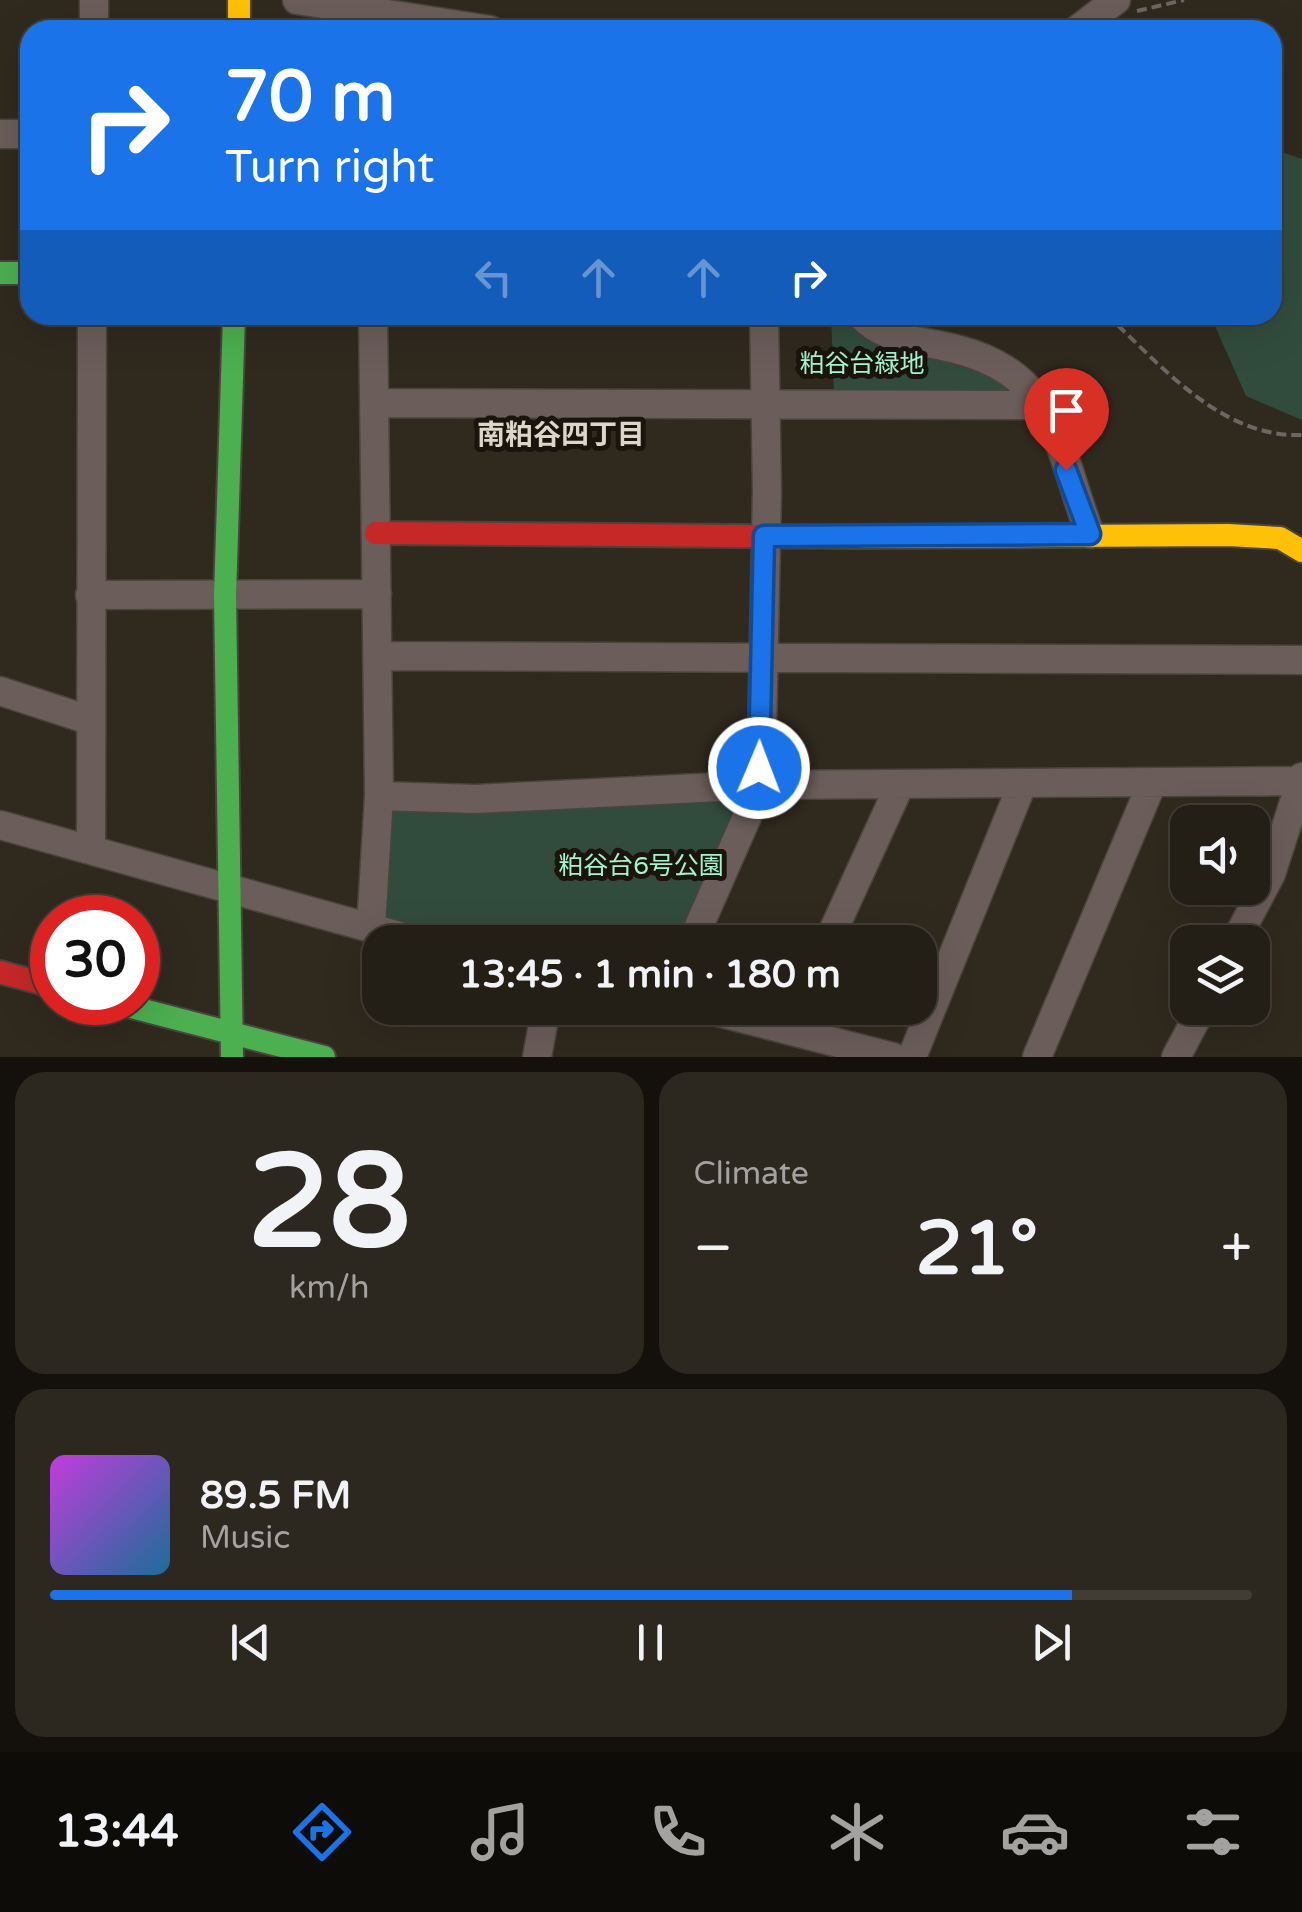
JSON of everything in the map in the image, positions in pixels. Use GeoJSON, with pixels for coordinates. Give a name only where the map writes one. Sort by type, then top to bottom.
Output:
{"type":"FeatureCollection","features":[{"type":"Feature","properties":{"kind":"street"},"geometry":{"type":"LineString","coordinates":[[296,0],[371,20]]}},
{"type":"Feature","properties":{"kind":"street"},"geometry":{"type":"LineString","coordinates":[[1090,20],[1112,4]]}},
{"type":"Feature","properties":{"kind":"street"},"geometry":{"type":"LineString","coordinates":[[91,848],[92,325]]}},
{"type":"Feature","properties":{"kind":"street"},"geometry":{"type":"LineString","coordinates":[[232,1046],[225,596],[234,325]]}},
{"type":"Feature","properties":{"kind":"street"},"geometry":{"type":"LineString","coordinates":[[371,925],[380,796],[373,325]]}},
{"type":"Feature","properties":{"kind":"street"},"geometry":{"type":"LineString","coordinates":[[700,925],[761,786],[764,325]]}},
{"type":"Feature","properties":{"kind":"street"},"geometry":{"type":"LineString","coordinates":[[870,325],[892,336],[987,356],[1021,376],[1042,405],[1090,534]]}},
{"type":"Feature","properties":{"kind":"street"},"geometry":{"type":"LineString","coordinates":[[376,402],[766,407],[1042,405]]}},
{"type":"Feature","properties":{"kind":"street"},"geometry":{"type":"LineString","coordinates":[[376,534],[590,542],[764,536],[1090,534],[1280,538],[1302,551]]}},
{"type":"Feature","properties":{"kind":"street"},"geometry":{"type":"LineString","coordinates":[[90,595],[377,594]]}},
{"type":"Feature","properties":{"kind":"street"},"geometry":{"type":"LineString","coordinates":[[378,656],[1302,660]]}},
{"type":"Feature","properties":{"kind":"street"},"geometry":{"type":"LineString","coordinates":[[0,692],[89,720]]}},
{"type":"Feature","properties":{"kind":"street"},"geometry":{"type":"LineString","coordinates":[[380,796],[475,799],[761,786],[1301,779],[1270,874],[1244,925]]}},
{"type":"Feature","properties":{"kind":"street"},"geometry":{"type":"LineString","coordinates":[[1037,1057],[1152,783]]}},
{"type":"Feature","properties":{"kind":"street"},"geometry":{"type":"LineString","coordinates":[[912,1057],[1022,785]]}},
{"type":"Feature","properties":{"kind":"street"},"geometry":{"type":"LineString","coordinates":[[836,925],[899,787]]}},
{"type":"Feature","properties":{"kind":"street"},"geometry":{"type":"LineString","coordinates":[[0,825],[363,925]]}},
{"type":"Feature","properties":{"kind":"street"},"geometry":{"type":"LineString","coordinates":[[0,972],[30,980]]}},
{"type":"Feature","properties":{"kind":"street"},"geometry":{"type":"LineString","coordinates":[[160,1020],[232,1046],[324,1057]]}},
{"type":"Feature","properties":{"kind":"street"},"geometry":{"type":"LineString","coordinates":[[537,1057],[543,1025]]}},
{"type":"Feature","properties":{"kind":"street"},"geometry":{"type":"LineString","coordinates":[[812,1025],[893,1057]]}},
{"type":"Feature","properties":{"kind":"street"},"geometry":{"type":"LineString","coordinates":[[1176,1057],[1193,1025]]}},
{"type":"Feature","properties":{"kind":"path"},"geometry":{"type":"LineString","coordinates":[[1112,4],[1139,12],[1184,0]]}},
{"type":"Feature","properties":{"kind":"path"},"geometry":{"type":"LineString","coordinates":[[1119,325],[1209,408],[1260,431],[1302,436]]}},
{"type":"Feature","properties":{"kind":"green space"},"geometry":{"type":"Polygon","coordinates":[[[1282,152],[1302,159],[1302,420],[1246,396],[1214,325],[1282,325],[1282,152]]]}},
{"type":"Feature","properties":{"kind":"green space","name":"粕谷台緑地"},"geometry":{"type":"Polygon","coordinates":[[[831,325],[877,325],[980,365],[1010,385],[1012,394],[834,393],[831,325]]]}},
{"type":"Feature","properties":{"kind":"green space","name":"粕谷台6号公園"},"geometry":{"type":"Polygon","coordinates":[[[761,785],[699,925],[371,925],[379,796],[761,785]]]}},
{"type":"Feature","properties":{"kind":"traffic: fast"},"geometry":{"type":"LineString","coordinates":[[0,273],[20,273]]}},
{"type":"Feature","properties":{"kind":"traffic: fast"},"geometry":{"type":"LineString","coordinates":[[232,1057],[225,596],[234,325]]}},
{"type":"Feature","properties":{"kind":"traffic: fast"},"geometry":{"type":"LineString","coordinates":[[160,1014],[324,1057]]}},
{"type":"Feature","properties":{"kind":"traffic: slow"},"geometry":{"type":"LineString","coordinates":[[239,0],[239,20]]}},
{"type":"Feature","properties":{"kind":"traffic: slow"},"geometry":{"type":"LineString","coordinates":[[859,537],[1228,535],[1280,538],[1302,551]]}},
{"type":"Feature","properties":{"kind":"traffic: jam"},"geometry":{"type":"LineString","coordinates":[[376,533],[859,537]]}},
{"type":"Feature","properties":{"kind":"traffic: jam"},"geometry":{"type":"LineString","coordinates":[[0,972],[30,980]]}},
{"type":"Feature","properties":{"kind":"district","name":"南粕谷四丁目"},"geometry":{"type":"Point","coordinates":[561,434]}},
{"type":"Feature","properties":{"kind":"route"},"geometry":{"type":"LineString","coordinates":[[759,768],[764,536],[1090,534],[1066,470]]}}]}
